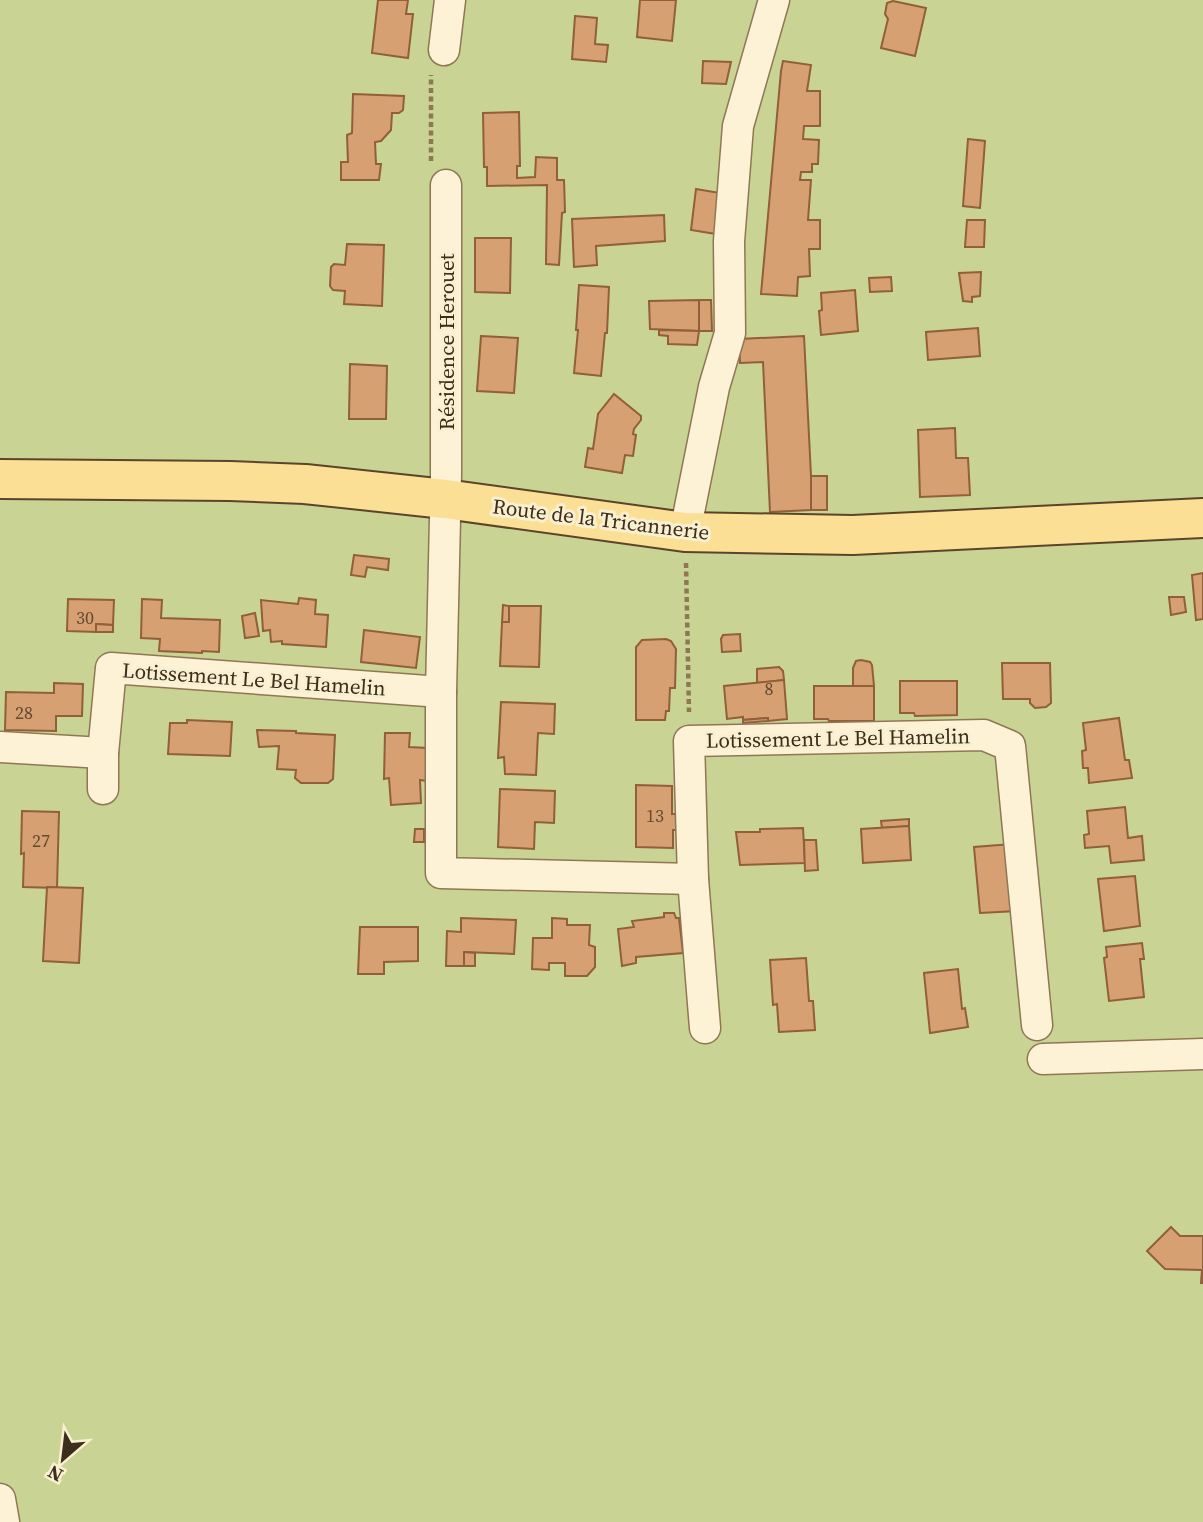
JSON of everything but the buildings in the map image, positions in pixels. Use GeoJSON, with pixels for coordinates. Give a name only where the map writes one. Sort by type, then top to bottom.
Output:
{"type":"FeatureCollection","features":[{"type":"Feature","properties":{"kind":"main road","name":"Route de la Tricannerie"},"geometry":{"type":"LineString","coordinates":[[0,480],[305,484],[445,499],[685,532],[853,534],[1203,518]]}},
{"type":"Feature","properties":{"kind":"street"},"geometry":{"type":"LineString","coordinates":[[444,50],[450,0]]}},
{"type":"Feature","properties":{"kind":"street"},"geometry":{"type":"LineString","coordinates":[[685,532],[714,387],[730,333],[729,241],[738,126],[774,0]]}},
{"type":"Feature","properties":{"kind":"street","name":"Résidence Herouet"},"geometry":{"type":"LineString","coordinates":[[445,499],[446,185]]}},
{"type":"Feature","properties":{"kind":"street"},"geometry":{"type":"LineString","coordinates":[[445,499],[440,873],[692,879]]}},
{"type":"Feature","properties":{"kind":"street","name":"Lotissement Le Bel Hamelin"},"geometry":{"type":"LineString","coordinates":[[103,789],[103,753],[111,668],[441,692]]}},
{"type":"Feature","properties":{"kind":"street","name":"Lotissement Le Bel Hamelin"},"geometry":{"type":"LineString","coordinates":[[705,1028],[692,879],[689,741],[984,735],[1010,746],[1037,1025]]}},
{"type":"Feature","properties":{"kind":"street"},"geometry":{"type":"LineString","coordinates":[[0,747],[103,753]]}},
{"type":"Feature","properties":{"kind":"street"},"geometry":{"type":"LineString","coordinates":[[1043,1059],[1203,1054]]}},
{"type":"Feature","properties":{"kind":"street"},"geometry":{"type":"LineString","coordinates":[[0,1499],[4,1522]]}},
{"type":"Feature","properties":{"kind":"path"},"geometry":{"type":"LineString","coordinates":[[444,50],[432,49],[430,184],[446,185]]}},
{"type":"Feature","properties":{"kind":"path"},"geometry":{"type":"LineString","coordinates":[[685,532],[689,741]]}},
{"type":"Feature","properties":{"kind":"green space"},"geometry":{"type":"Polygon","coordinates":[[[0,0],[1203,0],[1203,1522],[0,1522],[0,0]]]}}]}
